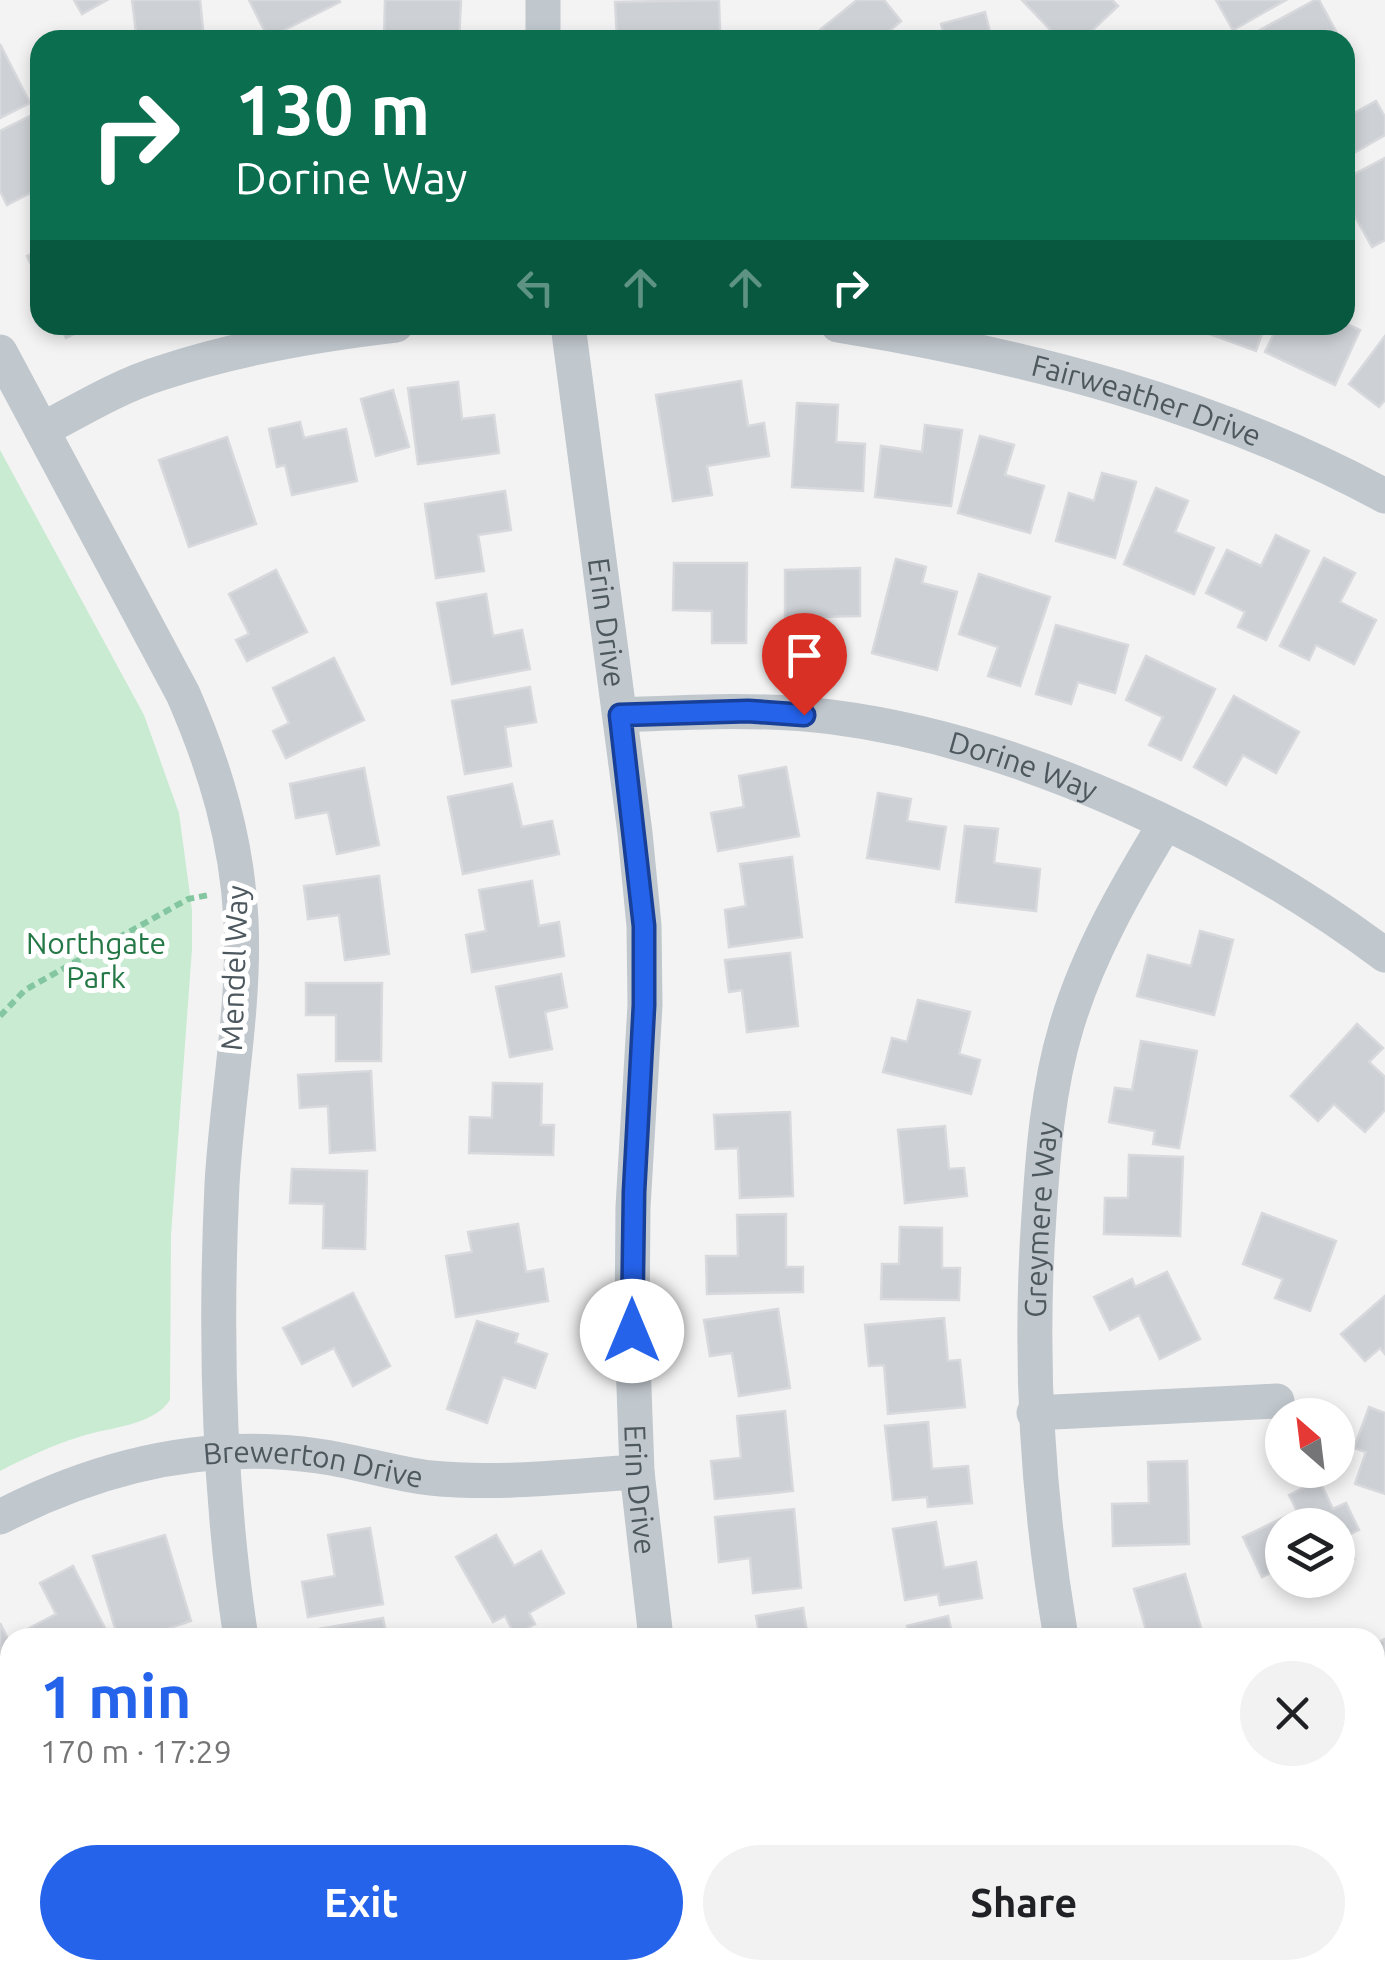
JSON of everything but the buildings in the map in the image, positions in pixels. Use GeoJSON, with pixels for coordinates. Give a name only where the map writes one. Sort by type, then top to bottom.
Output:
{"type":"FeatureCollection","features":[{"type":"Feature","properties":{"kind":"street"},"geometry":{"type":"LineString","coordinates":[[543,0],[543,30]]}},
{"type":"Feature","properties":{"kind":"street"},"geometry":{"type":"LineString","coordinates":[[42,430],[159,373],[242,352],[339,335]]}},
{"type":"Feature","properties":{"kind":"street","name":"Erin Drive"},"geometry":{"type":"LineString","coordinates":[[569,335],[644,926],[632,1331],[637,1472],[655,1628]]}},
{"type":"Feature","properties":{"kind":"street","name":"Fairweather Drive"},"geometry":{"type":"LineString","coordinates":[[898,335],[1062,369],[1141,394],[1258,437],[1385,496]]}},
{"type":"Feature","properties":{"kind":"street","name":"Mendel Way"},"geometry":{"type":"LineString","coordinates":[[0,352],[183,694],[224,804],[238,890],[240,981],[222,1186],[219,1317],[223,1452],[240,1628]]}},
{"type":"Feature","properties":{"kind":"street","name":"Dorine Way"},"geometry":{"type":"LineString","coordinates":[[620,715],[748,711],[832,717],[916,733],[1076,784],[1165,824],[1247,865],[1348,928],[1385,956]]}},
{"type":"Feature","properties":{"kind":"street","name":"Greymere Way"},"geometry":{"type":"LineString","coordinates":[[1060,1628],[1049,1567],[1034,1413],[1034,1278],[1042,1162],[1053,1082],[1084,977],[1134,874],[1165,824]]}},
{"type":"Feature","properties":{"kind":"street"},"geometry":{"type":"LineString","coordinates":[[1034,1413],[1265,1402]]}},
{"type":"Feature","properties":{"kind":"street","name":"Brewerton Drive"},"geometry":{"type":"LineString","coordinates":[[0,1517],[90,1476],[142,1462],[223,1452],[318,1456],[428,1478],[484,1482],[637,1472]]}},
{"type":"Feature","properties":{"kind":"path"},"geometry":{"type":"LineString","coordinates":[[0,1016],[25,990],[188,899],[238,890]]}},
{"type":"Feature","properties":{"kind":"green space","name":"Northgate Park"},"geometry":{"type":"Polygon","coordinates":[[[0,450],[144,715],[179,813],[192,910],[192,949],[171,1235],[170,1400],[142,1420],[71,1440],[0,1471],[0,450]]]}},
{"type":"Feature","properties":{"kind":"route"},"geometry":{"type":"LineString","coordinates":[[632,1331],[644,926],[620,715],[748,711],[804,715]]}}]}
